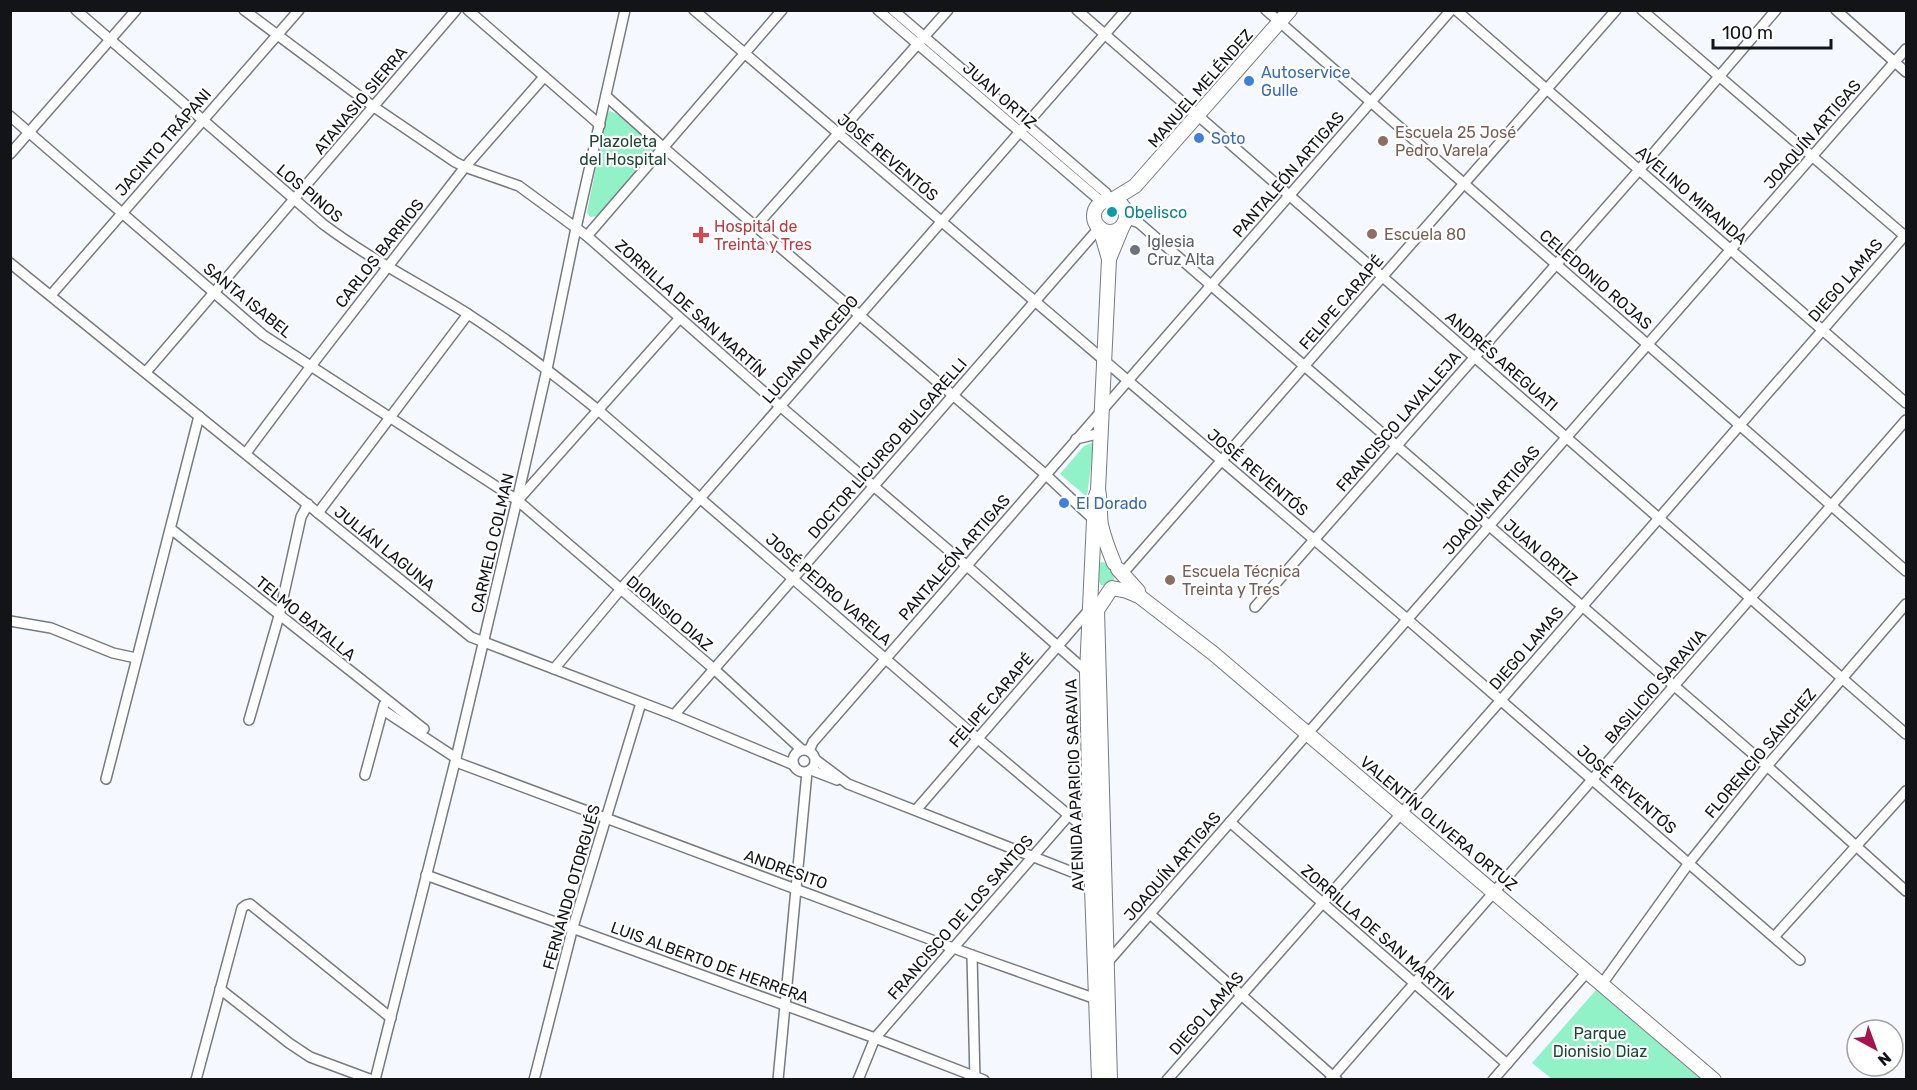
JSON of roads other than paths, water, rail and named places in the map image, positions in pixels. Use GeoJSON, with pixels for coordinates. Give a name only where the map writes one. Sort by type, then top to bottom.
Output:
{"type":"FeatureCollection","features":[{"type":"Feature","properties":{"kind":"street","name":"LOS PINOS"},"geometry":{"type":"LineString","coordinates":[[76,10],[294,200],[344,240],[468,314],[548,369]]}},
{"type":"Feature","properties":{"kind":"street"},"geometry":{"type":"LineString","coordinates":[[10,154],[136,10]]}},
{"type":"Feature","properties":{"kind":"street","name":"ZORRILLA DE SAN MARTÍN"},"geometry":{"type":"LineString","coordinates":[[244,10],[374,107],[465,167],[519,186],[587,236],[1087,672]]}},
{"type":"Feature","properties":{"kind":"street","name":"JACINTO TRÁPANI"},"geometry":{"type":"LineString","coordinates":[[51,295],[299,10]]}},
{"type":"Feature","properties":{"kind":"street","name":"ATANASIO SIERRA"},"geometry":{"type":"LineString","coordinates":[[146,372],[456,10]]}},
{"type":"Feature","properties":{"kind":"street"},"geometry":{"type":"LineString","coordinates":[[468,10],[600,124]]}},
{"type":"Feature","properties":{"kind":"street","name":"CARMELO COLMAN"},"geometry":{"type":"LineString","coordinates":[[374,1080],[456,760],[518,500],[625,10]]}},
{"type":"Feature","properties":{"kind":"street","name":"JOSÉ REVENTÓS"},"geometry":{"type":"LineString","coordinates":[[693,10],[1407,618],[1800,960]]}},
{"type":"Feature","properties":{"kind":"street"},"geometry":{"type":"LineString","coordinates":[[587,236],[782,10]]}},
{"type":"Feature","properties":{"kind":"street","name":"JUAN ORTIZ"},"geometry":{"type":"LineString","coordinates":[[878,10],[921,41],[1023,129],[1106,193],[1108,201]]}},
{"type":"Feature","properties":{"kind":"street","name":"JUAN ORTIZ"},"geometry":{"type":"LineString","coordinates":[[893,10],[921,41]]}},
{"type":"Feature","properties":{"kind":"street"},"geometry":{"type":"LineString","coordinates":[[755,227],[948,10]]}},
{"type":"Feature","properties":{"kind":"street","name":"ANDRÉS AREGUATI"},"geometry":{"type":"LineString","coordinates":[[1077,10],[1906,734]]}},
{"type":"Feature","properties":{"kind":"street","name":"LUCIANO MACEDO"},"geometry":{"type":"LineString","coordinates":[[555,669],[620,590],[1126,10]]}},
{"type":"Feature","properties":{"kind":"street","name":"CELEDONIO ROJAS"},"geometry":{"type":"LineString","coordinates":[[1266,10],[1906,571]]}},
{"type":"Feature","properties":{"kind":"street","name":"MANUEL MELÉNDEZ"},"geometry":{"type":"LineString","coordinates":[[1108,201],[1135,186],[1290,10]]}},
{"type":"Feature","properties":{"kind":"street","name":"AVELINO MIRANDA"},"geometry":{"type":"LineString","coordinates":[[1453,10],[1640,169],[1906,403]]}},
{"type":"Feature","properties":{"kind":"street","name":"PANTALEÓN ARTIGAS"},"geometry":{"type":"LineString","coordinates":[[806,750],[1453,10]]}},
{"type":"Feature","properties":{"kind":"street","name":"FELIPE CARAPÉ"},"geometry":{"type":"LineString","coordinates":[[1119,568],[1134,563],[1221,460],[1616,10]]}},
{"type":"Feature","properties":{"kind":"street"},"geometry":{"type":"LineString","coordinates":[[1642,10],[1906,235]]}},
{"type":"Feature","properties":{"kind":"street","name":"FRANCISCO LAVALLEJA"},"geometry":{"type":"LineString","coordinates":[[1255,607],[1640,169],[1776,10]]}},
{"type":"Feature","properties":{"kind":"street"},"geometry":{"type":"LineString","coordinates":[[1836,10],[1906,72]]}},
{"type":"Feature","properties":{"kind":"street","name":"JOAQUÍN ARTIGAS"},"geometry":{"type":"LineString","coordinates":[[1101,964],[1150,914],[1906,49]]}},
{"type":"Feature","properties":{"kind":"street","name":"CARLOS BARRIOS"},"geometry":{"type":"LineString","coordinates":[[246,453],[465,167],[544,77]]}},
{"type":"Feature","properties":{"kind":"street"},"geometry":{"type":"LineString","coordinates":[[606,96],[755,227],[860,314],[1045,474],[1094,520]]}},
{"type":"Feature","properties":{"kind":"street","name":"SANTA ISABEL"},"geometry":{"type":"LineString","coordinates":[[10,116],[263,336],[518,500]]}},
{"type":"Feature","properties":{"kind":"street","name":"MANUEL MELÉNDEZ"},"geometry":{"type":"LineString","coordinates":[[1125,219],[1135,186]]}},
{"type":"Feature","properties":{"kind":"street"},"geometry":{"type":"LineString","coordinates":[[1108,201],[1123,206],[1125,219],[1112,232],[1099,228],[1094,213],[1108,201]]}},
{"type":"Feature","properties":{"kind":"street","name":"JUAN ORTIZ"},"geometry":{"type":"LineString","coordinates":[[1125,219],[1138,223],[1767,766],[1906,891]]}},
{"type":"Feature","properties":{"kind":"street","name":"AVENIDA APARICIO SARAVIA"},"geometry":{"type":"LineString","coordinates":[[1098,881],[1090,833],[1096,792],[1087,672],[1089,610],[1095,499],[1098,490],[1109,260],[1125,219]]}},
{"type":"Feature","properties":{"kind":"street","name":"AVENIDA APARICIO SARAVIA"},"geometry":{"type":"LineString","coordinates":[[1099,228],[1109,260]]}},
{"type":"Feature","properties":{"kind":"street","name":"DOCTOR LICURGO BULGARELLI"},"geometry":{"type":"LineString","coordinates":[[674,716],[1099,228]]}},
{"type":"Feature","properties":{"kind":"street","name":"DIEGO LAMAS"},"geometry":{"type":"LineString","coordinates":[[1167,1080],[1906,235]]}},
{"type":"Feature","properties":{"kind":"street","name":"JULIÁN LAGUNA"},"geometry":{"type":"LineString","coordinates":[[10,263],[471,637],[794,765]]}},
{"type":"Feature","properties":{"kind":"street"},"geometry":{"type":"LineString","coordinates":[[318,513],[468,314]]}},
{"type":"Feature","properties":{"kind":"street"},"geometry":{"type":"LineString","coordinates":[[518,500],[680,319]]}},
{"type":"Feature","properties":{"kind":"street","name":"JOSÉ PEDRO VARELA"},"geometry":{"type":"LineString","coordinates":[[548,369],[1090,833]]}},
{"type":"Feature","properties":{"kind":"street"},"geometry":{"type":"LineString","coordinates":[[106,779],[199,416]]}},
{"type":"Feature","properties":{"kind":"street","name":"BASILICIO SARAVIA"},"geometry":{"type":"LineString","coordinates":[[1333,1078],[1906,420]]}},
{"type":"Feature","properties":{"kind":"street"},"geometry":{"type":"LineString","coordinates":[[1076,439],[1101,433]]}},
{"type":"Feature","properties":{"kind":"street","name":"AVENIDA APARICIO SARAVIA"},"geometry":{"type":"LineString","coordinates":[[1098,490],[1101,523],[1119,568]]}},
{"type":"Feature","properties":{"kind":"street","name":"DIONISIO DIAZ"},"geometry":{"type":"LineString","coordinates":[[518,500],[806,750]]}},
{"type":"Feature","properties":{"kind":"street"},"geometry":{"type":"LineString","coordinates":[[249,720],[279,616],[301,517],[308,504]]}},
{"type":"Feature","properties":{"kind":"street","name":"TELMO BATALLA"},"geometry":{"type":"LineString","coordinates":[[171,529],[384,705],[423,729]]}},
{"type":"Feature","properties":{"kind":"street"},"geometry":{"type":"LineString","coordinates":[[1103,559],[1119,568],[1117,582],[1111,589],[1103,590],[1098,587],[1092,571],[1103,559]]}},
{"type":"Feature","properties":{"kind":"street","name":"VALENTÍN OLIVERA ORTUZ"},"geometry":{"type":"LineString","coordinates":[[1119,568],[1138,591],[1139,596]]}},
{"type":"Feature","properties":{"kind":"street","name":"AVENIDA APARICIO SARAVIA"},"geometry":{"type":"LineString","coordinates":[[1099,1080],[1101,964],[1096,792],[1097,610],[1111,589]]}},
{"type":"Feature","properties":{"kind":"street","name":"VALENTÍN OLIVERA ORTUZ"},"geometry":{"type":"LineString","coordinates":[[1111,589],[1139,596],[1214,654],[1714,1080]]}},
{"type":"Feature","properties":{"kind":"street","name":"FLORENCIO SÁNCHEZ"},"geometry":{"type":"LineString","coordinates":[[1602,984],[1689,863],[1767,766],[1906,604]]}},
{"type":"Feature","properties":{"kind":"street","name":"FELIPE CARAPÉ"},"geometry":{"type":"LineString","coordinates":[[916,810],[1089,610]]}},
{"type":"Feature","properties":{"kind":"street"},"geometry":{"type":"LineString","coordinates":[[10,621],[51,628],[113,653],[136,658]]}},
{"type":"Feature","properties":{"kind":"street","name":"FERNANDO OTORGUÉS"},"geometry":{"type":"LineString","coordinates":[[534,1080],[573,927],[641,703]]}},
{"type":"Feature","properties":{"kind":"street"},"geometry":{"type":"LineString","coordinates":[[365,775],[384,705]]}},
{"type":"Feature","properties":{"kind":"street","name":"ANDRESITO"},"geometry":{"type":"LineString","coordinates":[[384,705],[456,760],[972,955],[1101,998]]}},
{"type":"Feature","properties":{"kind":"street"},"geometry":{"type":"LineString","coordinates":[[848,784],[806,750],[794,758],[794,765],[800,771],[809,771],[848,784],[1098,881]]}},
{"type":"Feature","properties":{"kind":"street"},"geometry":{"type":"LineString","coordinates":[[778,1080],[809,771],[816,760]]}},
{"type":"Feature","properties":{"kind":"street"},"geometry":{"type":"LineString","coordinates":[[1774,937],[1906,791]]}},
{"type":"Feature","properties":{"kind":"street","name":"FRANCISCO DE LOS SANTOS"},"geometry":{"type":"LineString","coordinates":[[858,1080],[875,1038],[1069,815],[1096,792]]}},
{"type":"Feature","properties":{"kind":"street","name":"ZORRILLA DE SAN MARTÍN"},"geometry":{"type":"LineString","coordinates":[[1230,822],[1507,1064]]}},
{"type":"Feature","properties":{"kind":"street","name":"LUIS ALBERTO DE HERRERA"},"geometry":{"type":"LineString","coordinates":[[426,874],[875,1038],[978,1078]]}},
{"type":"Feature","properties":{"kind":"street"},"geometry":{"type":"LineString","coordinates":[[196,1080],[242,908],[246,904],[250,904],[391,1018]]}},
{"type":"Feature","properties":{"kind":"street"},"geometry":{"type":"LineString","coordinates":[[1150,914],[1333,1078]]}},
{"type":"Feature","properties":{"kind":"street"},"geometry":{"type":"LineString","coordinates":[[972,955],[978,1078]]}},
{"type":"Feature","properties":{"kind":"street"},"geometry":{"type":"LineString","coordinates":[[1493,1080],[1587,972]]}},
{"type":"Feature","properties":{"kind":"street"},"geometry":{"type":"LineString","coordinates":[[220,989],[310,1057],[374,1080]]}},
{"type":"Feature","properties":{"kind":"street","name":"AVENIDA APARICIO SARAVIA"},"geometry":{"type":"LineString","coordinates":[[1101,998],[1110,1080]]}},
{"type":"Feature","properties":{"kind":"place","name":"Autoservice Gulle"},"geometry":{"type":"Point","coordinates":[1249,81]}},
{"type":"Feature","properties":{"kind":"place","name":"Soto"},"geometry":{"type":"Point","coordinates":[1199,138]}},
{"type":"Feature","properties":{"kind":"place","name":"Escuela 25 José Pedro Varela"},"geometry":{"type":"Point","coordinates":[1383,141]}},
{"type":"Feature","properties":{"kind":"place","name":"Obelisco"},"geometry":{"type":"Point","coordinates":[1112,212]}},
{"type":"Feature","properties":{"kind":"place","name":"Escuela 80"},"geometry":{"type":"Point","coordinates":[1372,234]}},
{"type":"Feature","properties":{"kind":"place","name":"Hospital de Treinta y Tres"},"geometry":{"type":"Point","coordinates":[701,235]}},
{"type":"Feature","properties":{"kind":"place","name":"Iglesia Cruz Alta"},"geometry":{"type":"Point","coordinates":[1135,250]}},
{"type":"Feature","properties":{"kind":"place","name":"El Dorado"},"geometry":{"type":"Point","coordinates":[1064,503]}},
{"type":"Feature","properties":{"kind":"place","name":"Escuela Técnica Treinta y Tres"},"geometry":{"type":"Point","coordinates":[1170,580]}},
{"type":"Feature","properties":{"kind":"park label","name":"Plazoleta del Hospital"},"geometry":{"type":"Point","coordinates":[623,150]}},
{"type":"Feature","properties":{"kind":"park label","name":"Parque Dionisio Diaz"},"geometry":{"type":"Point","coordinates":[1600,1042]}}]}
